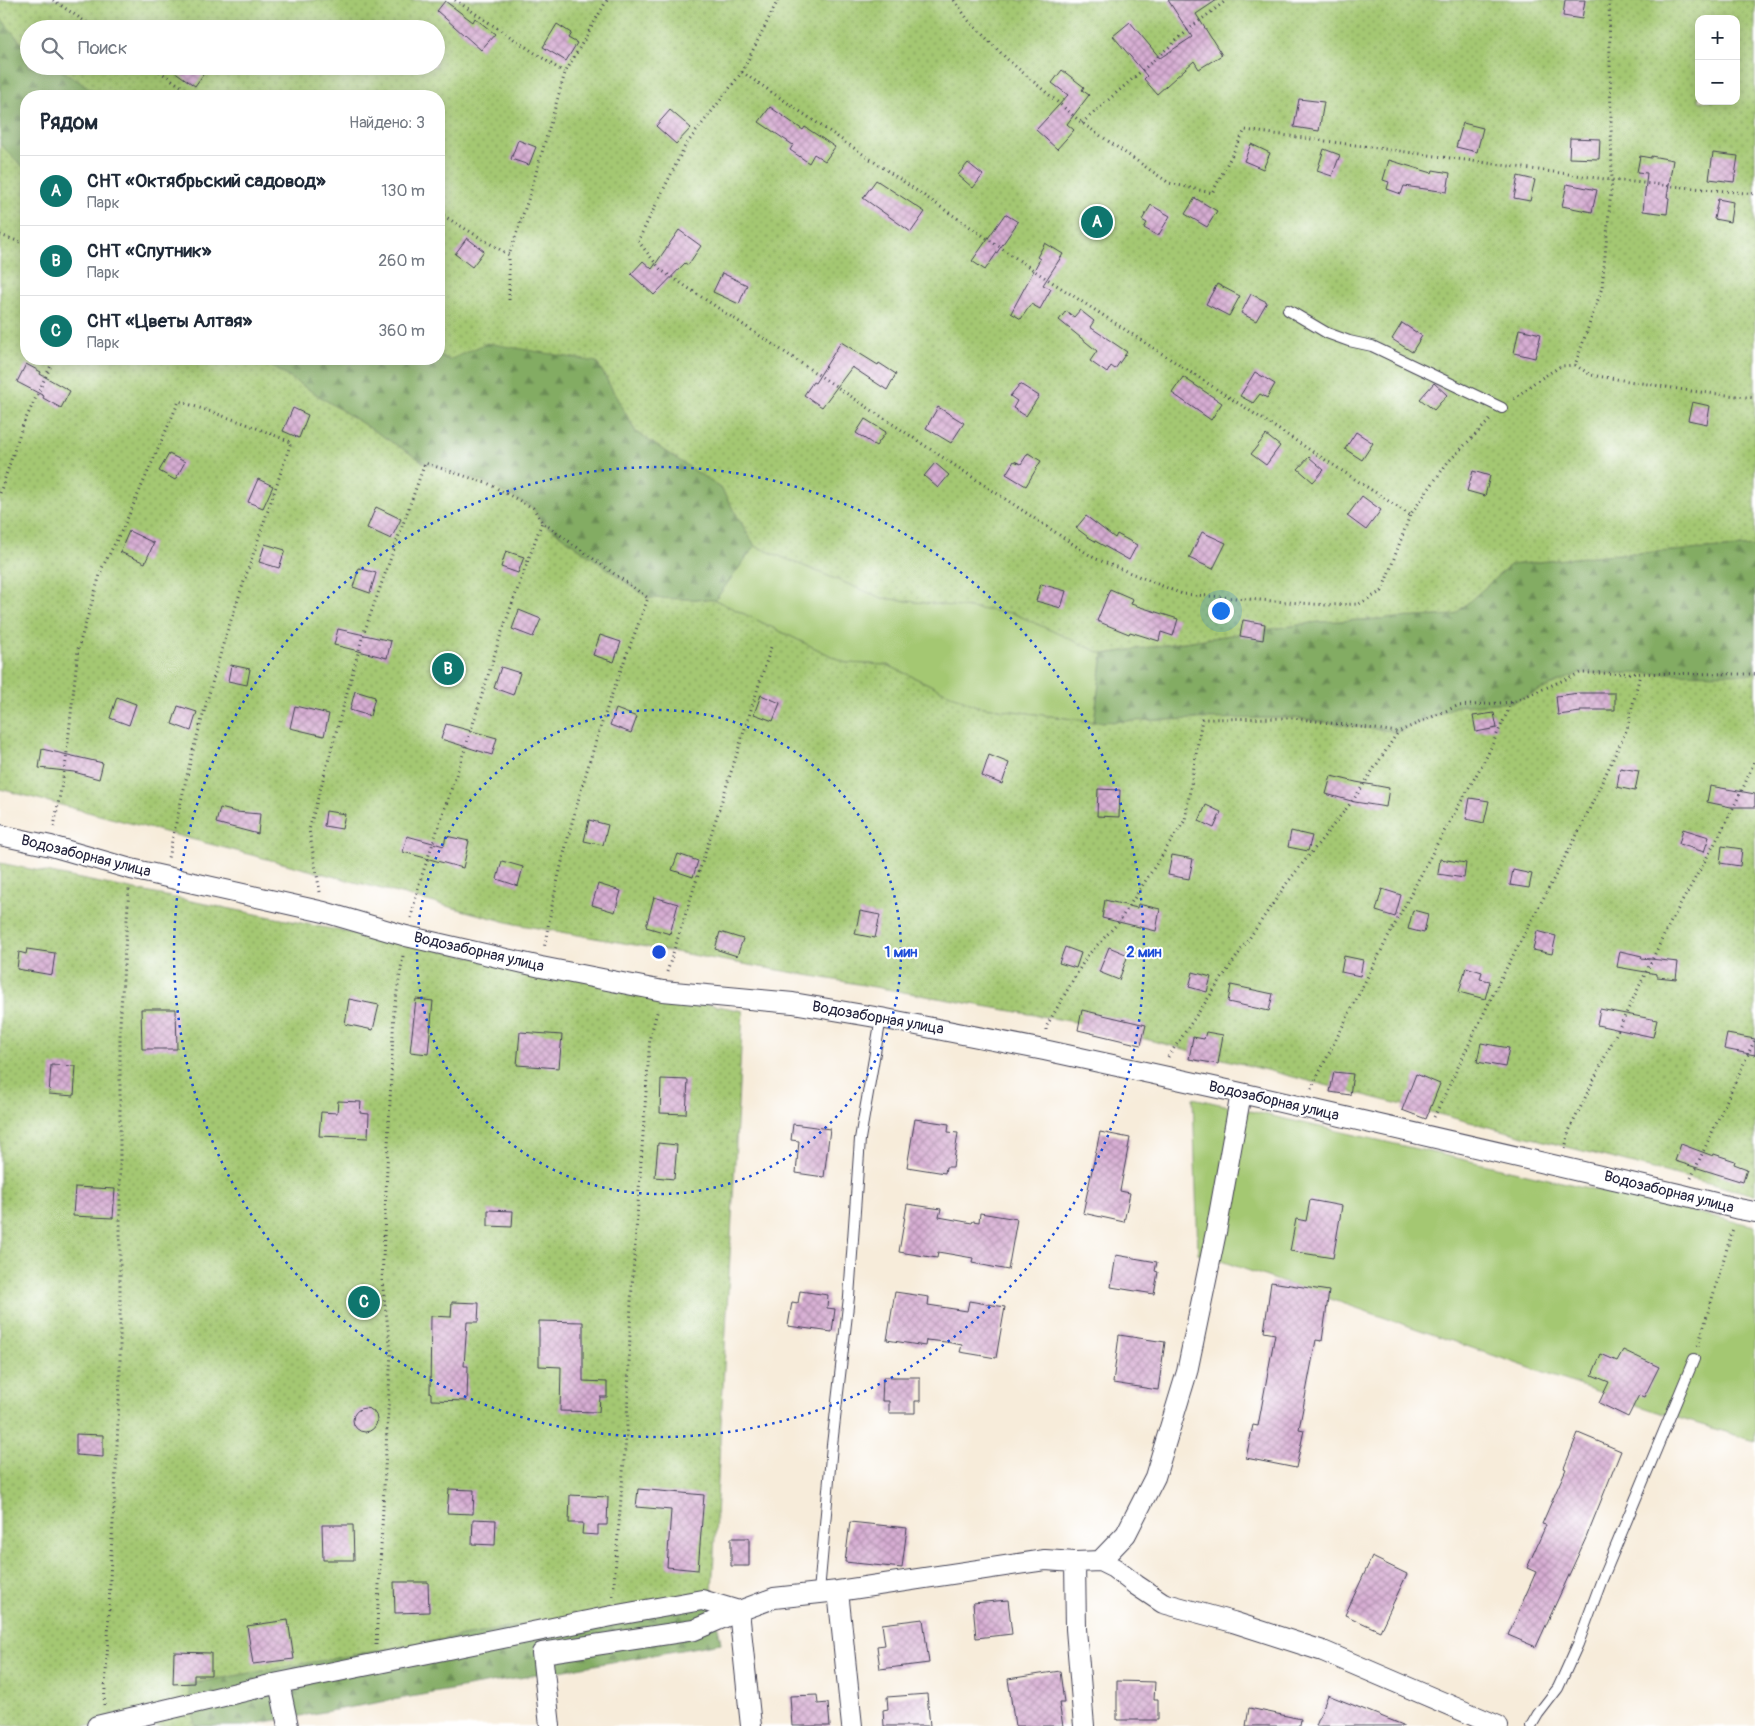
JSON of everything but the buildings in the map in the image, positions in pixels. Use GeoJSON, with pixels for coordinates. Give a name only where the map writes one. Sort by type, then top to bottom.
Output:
{"type":"FeatureCollection","features":[{"type":"Feature","properties":{"kind":"street","name":"Водозаборная улица"},"geometry":{"type":"LineString","coordinates":[[0,835],[51,846],[131,869],[324,912],[406,936],[542,967],[663,991],[794,1003],[1044,1050],[1241,1092],[1747,1211]]}},
{"type":"Feature","properties":{"kind":"street"},"geometry":{"type":"LineString","coordinates":[[1100,1561],[1126,1534],[1155,1478],[1187,1372],[1216,1232],[1241,1092]]}},
{"type":"Feature","properties":{"kind":"street"},"geometry":{"type":"LineString","coordinates":[[550,1726],[542,1653],[694,1630],[738,1610],[774,1598],[1045,1560],[1100,1561],[1114,1568],[1162,1603],[1233,1622],[1323,1651],[1498,1726]]}},
{"type":"Feature","properties":{"kind":"street"},"geometry":{"type":"LineString","coordinates":[[1075,1562],[1076,1629],[1084,1726]]}},
{"type":"Feature","properties":{"kind":"street"},"geometry":{"type":"LineString","coordinates":[[828,1591],[852,1726]]}},
{"type":"Feature","properties":{"kind":"street"},"geometry":{"type":"LineString","coordinates":[[100,1725],[279,1683],[612,1616],[702,1600],[738,1610]]}},
{"type":"Feature","properties":{"kind":"street"},"geometry":{"type":"LineString","coordinates":[[738,1610],[751,1726]]}},
{"type":"Feature","properties":{"kind":"street"},"geometry":{"type":"LineString","coordinates":[[279,1683],[288,1726]]}},
{"type":"Feature","properties":{"kind":"lane"},"geometry":{"type":"LineString","coordinates":[[1288,310],[1326,333],[1372,346],[1502,408]]}},
{"type":"Feature","properties":{"kind":"lane"},"geometry":{"type":"LineString","coordinates":[[828,1591],[832,1445],[850,1297],[860,1140],[881,1018]]}},
{"type":"Feature","properties":{"kind":"lane"},"geometry":{"type":"LineString","coordinates":[[1531,1726],[1558,1688],[1578,1644],[1694,1359]]}},
{"type":"Feature","properties":{"kind":"path"},"geometry":{"type":"LineString","coordinates":[[53,0],[83,20]]}},
{"type":"Feature","properties":{"kind":"path"},"geometry":{"type":"LineString","coordinates":[[454,0],[565,72]]}},
{"type":"Feature","properties":{"kind":"path"},"geometry":{"type":"LineString","coordinates":[[509,300],[509,255],[529,197],[565,72],[607,0]]}},
{"type":"Feature","properties":{"kind":"path"},"geometry":{"type":"LineString","coordinates":[[778,0],[742,72],[684,146],[638,242],[661,270],[1094,558],[1182,594],[1326,605],[1359,604],[1382,590],[1410,515],[1448,462],[1502,408],[1535,382],[1561,366],[1574,365],[1591,375],[1755,398]]}},
{"type":"Feature","properties":{"kind":"path"},"geometry":{"type":"LineString","coordinates":[[954,0],[969,21],[1007,58],[1082,123],[1169,183],[1212,193],[1245,130],[1612,180],[1755,194]]}},
{"type":"Feature","properties":{"kind":"path"},"geometry":{"type":"LineString","coordinates":[[1082,123],[1194,26],[1227,0]]}},
{"type":"Feature","properties":{"kind":"path"},"geometry":{"type":"LineString","coordinates":[[1574,365],[1602,288],[1612,180],[1609,0]]}},
{"type":"Feature","properties":{"kind":"path"},"geometry":{"type":"LineString","coordinates":[[742,72],[1035,271],[1410,515]]}},
{"type":"Feature","properties":{"kind":"path"},"geometry":{"type":"LineString","coordinates":[[164,75],[187,90]]}},
{"type":"Feature","properties":{"kind":"path"},"geometry":{"type":"LineString","coordinates":[[445,217],[509,255]]}},
{"type":"Feature","properties":{"kind":"path"},"geometry":{"type":"LineString","coordinates":[[0,235],[20,242]]}},
{"type":"Feature","properties":{"kind":"path"},"geometry":{"type":"LineString","coordinates":[[0,493],[22,427],[51,365]]}},
{"type":"Feature","properties":{"kind":"path"},"geometry":{"type":"LineString","coordinates":[[51,846],[66,761],[78,649],[102,568],[179,402],[244,423],[291,442],[224,641],[192,754],[164,876]]}},
{"type":"Feature","properties":{"kind":"path"},"geometry":{"type":"LineString","coordinates":[[324,912],[309,830],[363,635],[425,463],[489,484],[533,508],[542,522],[648,598],[597,738],[549,918],[542,967]]}},
{"type":"Feature","properties":{"kind":"path"},"geometry":{"type":"LineString","coordinates":[[377,1663],[376,1638],[391,1351],[382,1281],[394,1010],[406,936],[419,884],[467,743],[500,637],[542,522]]}},
{"type":"Feature","properties":{"kind":"path"},"geometry":{"type":"LineString","coordinates":[[612,1616],[627,1424],[630,1301],[650,1037],[668,969],[772,644]]}},
{"type":"Feature","properties":{"kind":"path"},"geometry":{"type":"LineString","coordinates":[[1044,1050],[1046,1027],[1087,956],[1118,923],[1185,820],[1202,718],[1293,718],[1398,732],[1457,706],[1512,702],[1580,673],[1755,674]]}},
{"type":"Feature","properties":{"kind":"path"},"geometry":{"type":"LineString","coordinates":[[1425,1136],[1498,984],[1581,827],[1627,729],[1640,674]]}},
{"type":"Feature","properties":{"kind":"path"},"geometry":{"type":"LineString","coordinates":[[1302,1107],[1370,972],[1487,756],[1512,702]]}},
{"type":"Feature","properties":{"kind":"path"},"geometry":{"type":"LineString","coordinates":[[1156,1074],[1287,883],[1354,799],[1398,732]]}},
{"type":"Feature","properties":{"kind":"path"},"geometry":{"type":"LineString","coordinates":[[1561,1166],[1569,1131],[1669,925],[1720,834],[1745,784],[1755,759]]}},
{"type":"Feature","properties":{"kind":"path"},"geometry":{"type":"LineString","coordinates":[[100,1725],[108,1640],[111,1554],[116,1491],[120,1377],[120,1024],[131,869]]}},
{"type":"Feature","properties":{"kind":"path"},"geometry":{"type":"LineString","coordinates":[[1683,1195],[1755,1039]]}},
{"type":"Feature","properties":{"kind":"path"},"geometry":{"type":"LineString","coordinates":[[1694,1359],[1747,1211]]}},
{"type":"Feature","properties":{"kind":"green space"},"geometry":{"type":"Polygon","coordinates":[[[0,0],[1755,0],[1755,546],[1602,555],[1510,565],[1454,615],[1318,622],[1103,654],[1013,613],[882,598],[755,546],[721,488],[636,432],[597,362],[487,343],[449,360],[445,358],[445,90],[93,90],[69,75],[445,75],[445,20],[20,20],[20,41],[0,17],[0,0]]]}},
{"type":"Feature","properties":{"kind":"green space"},"geometry":{"type":"Polygon","coordinates":[[[0,17],[20,41],[20,75],[69,75],[93,90],[20,90],[20,164],[0,144],[0,17]]]}},
{"type":"Feature","properties":{"kind":"green space"},"geometry":{"type":"Polygon","coordinates":[[[555,46],[597,362],[636,432],[721,488],[755,546],[715,600],[648,598],[542,522],[533,508],[489,484],[425,463],[270,365],[445,365],[445,358],[449,360],[555,46]]]}},
{"type":"Feature","properties":{"kind":"green space"},"geometry":{"type":"Polygon","coordinates":[[[0,144],[20,164],[20,365],[270,365],[425,463],[489,484],[533,508],[542,522],[648,598],[715,600],[846,663],[887,665],[976,706],[1094,722],[1293,718],[1398,732],[1457,706],[1513,702],[1580,673],[1755,674],[1755,1195],[1086,1024],[515,924],[0,789],[0,144]]]}},
{"type":"Feature","properties":{"kind":"green space"},"geometry":{"type":"Polygon","coordinates":[[[755,546],[882,598],[1013,613],[1103,654],[1094,722],[976,706],[887,665],[846,663],[715,600],[755,546]]]}},
{"type":"Feature","properties":{"kind":"green space"},"geometry":{"type":"Polygon","coordinates":[[[1755,546],[1755,674],[1580,673],[1513,702],[1457,706],[1398,732],[1293,718],[1094,722],[1103,654],[1318,622],[1454,615],[1510,565],[1602,555],[1755,546]]]}},
{"type":"Feature","properties":{"kind":"green space"},"geometry":{"type":"Polygon","coordinates":[[[0,863],[743,1011],[712,1592],[188,1684],[195,1726],[0,1726],[0,863]]]}},
{"type":"Feature","properties":{"kind":"green space"},"geometry":{"type":"Polygon","coordinates":[[[1193,1098],[1755,1226],[1755,1441],[1648,1409],[1198,1253],[1193,1098]]]}},
{"type":"Feature","properties":{"kind":"green space"},"geometry":{"type":"Polygon","coordinates":[[[712,1592],[721,1643],[243,1726],[195,1726],[187,1684],[712,1592]]]}},
{"type":"Feature","properties":{"kind":"place","name":"СНТ «Октябрьский садовод»"},"geometry":{"type":"Point","coordinates":[1097,222]}},
{"type":"Feature","properties":{"kind":"place","name":"СНТ «Спутник»"},"geometry":{"type":"Point","coordinates":[448,669]}},
{"type":"Feature","properties":{"kind":"place","name":"СНТ «Цветы Алтая»"},"geometry":{"type":"Point","coordinates":[364,1302]}}]}
